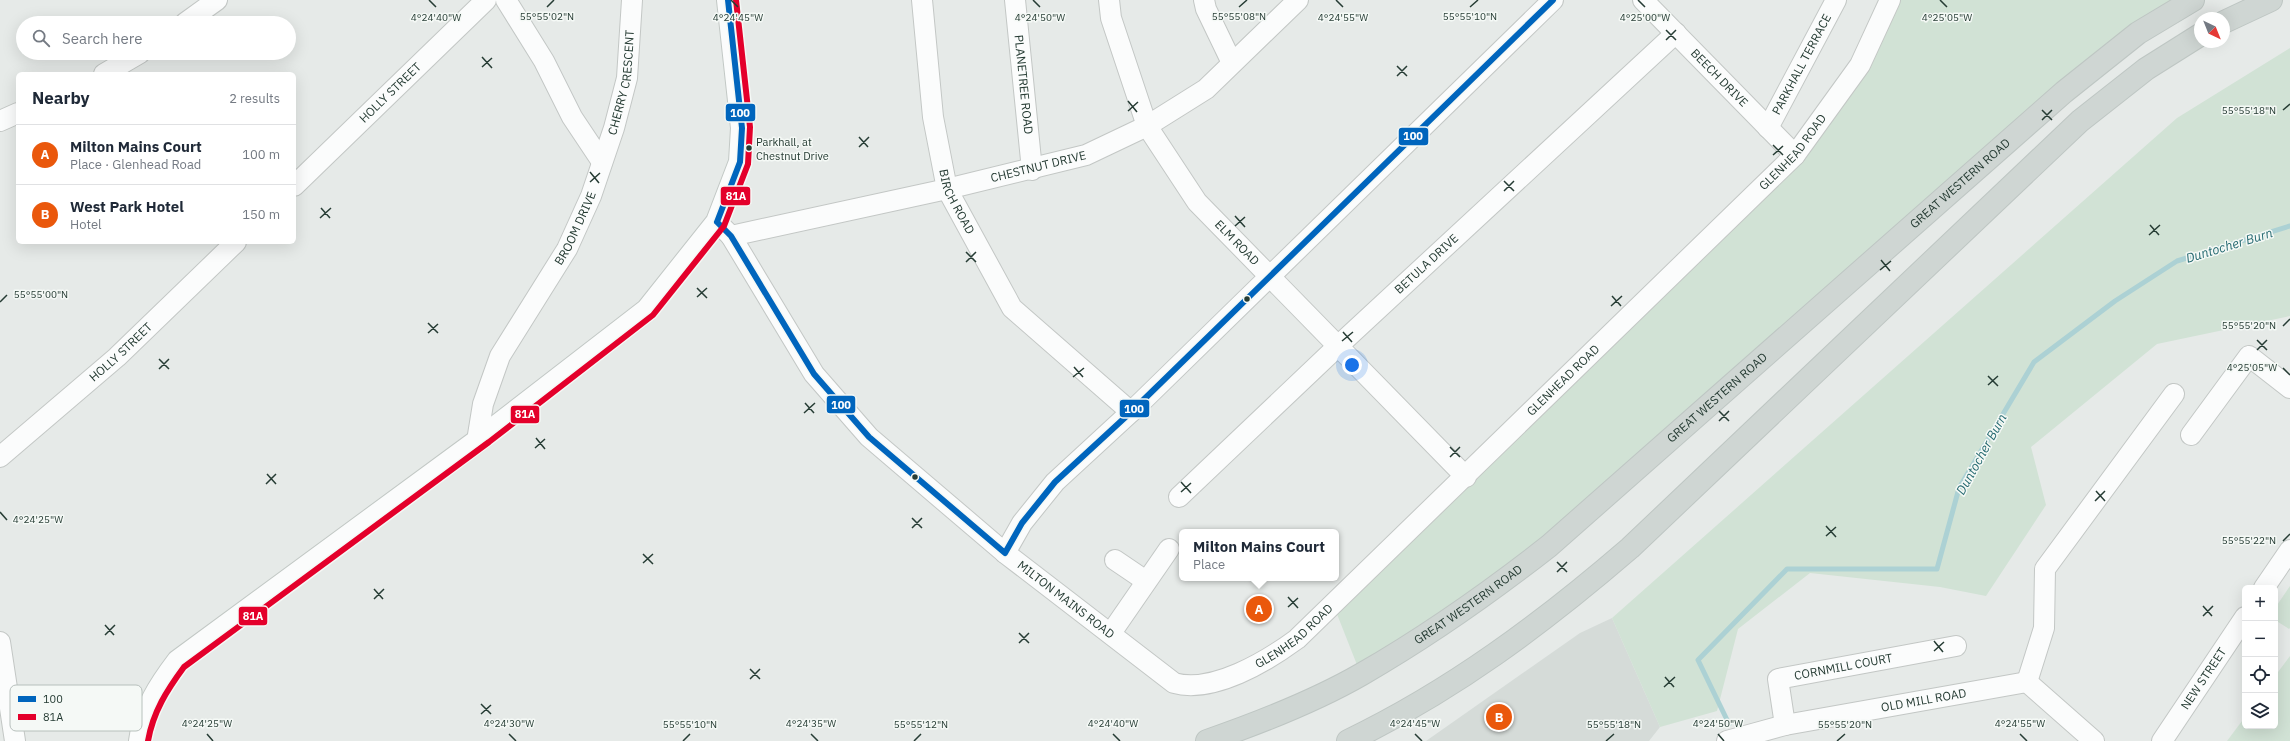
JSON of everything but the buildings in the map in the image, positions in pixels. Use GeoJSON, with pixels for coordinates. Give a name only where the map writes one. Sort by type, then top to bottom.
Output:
{"type":"FeatureCollection","features":[{"type":"Feature","properties":{"kind":"main road"},"geometry":{"type":"LineString","coordinates":[[140,741],[148,708],[161,683],[178,661],[477,441],[647,310],[724,229],[740,162],[742,135],[728,0]]}},
{"type":"Feature","properties":{"kind":"main road","name":"GREAT WESTERN ROAD"},"geometry":{"type":"LineString","coordinates":[[1207,741],[1243,728],[1361,675],[1445,623],[1494,589],[1549,546],[2064,92],[2138,33],[2192,0]]}},
{"type":"Feature","properties":{"kind":"main road"},"geometry":{"type":"LineString","coordinates":[[2230,19],[2271,0]]}},
{"type":"Feature","properties":{"kind":"main road"},"geometry":{"type":"LineString","coordinates":[[1348,741],[1433,696],[1524,635],[1567,602],[1636,543],[2080,121],[2146,69],[2194,39]]}},
{"type":"Feature","properties":{"kind":"street"},"geometry":{"type":"LineString","coordinates":[[194,16],[216,0]]}},
{"type":"Feature","properties":{"kind":"street","name":"HOLLY STREET"},"geometry":{"type":"LineString","coordinates":[[296,184],[486,0]]}},
{"type":"Feature","properties":{"kind":"street"},"geometry":{"type":"LineString","coordinates":[[506,0],[544,61],[572,117],[602,162]]}},
{"type":"Feature","properties":{"kind":"street","name":"CHERRY CRESCENT"},"geometry":{"type":"LineString","coordinates":[[602,162],[627,78],[632,0]]}},
{"type":"Feature","properties":{"kind":"street","name":"BIRCH ROAD"},"geometry":{"type":"LineString","coordinates":[[922,0],[933,117],[947,189],[1012,308],[1131,412]]}},
{"type":"Feature","properties":{"kind":"street","name":"PLANETREE ROAD"},"geometry":{"type":"LineString","coordinates":[[1015,0],[1032,170]]}},
{"type":"Feature","properties":{"kind":"street","name":"ELM ROAD"},"geometry":{"type":"LineString","coordinates":[[1109,0],[1111,18],[1147,126],[1197,202],[1466,477]]}},
{"type":"Feature","properties":{"kind":"street"},"geometry":{"type":"LineString","coordinates":[[1204,0],[1206,9],[1232,63]]}},
{"type":"Feature","properties":{"kind":"street","name":"CHESTNUT DRIVE"},"geometry":{"type":"LineString","coordinates":[[724,229],[947,189],[1032,170],[1086,155],[1147,126],[1206,88],[1298,0]]}},
{"type":"Feature","properties":{"kind":"street"},"geometry":{"type":"LineString","coordinates":[[1005,553],[1022,524],[1055,482],[1131,412],[1553,0]]}},
{"type":"Feature","properties":{"kind":"street","name":"BEECH DRIVE"},"geometry":{"type":"LineString","coordinates":[[1643,0],[1795,155]]}},
{"type":"Feature","properties":{"kind":"street","name":"PARKHALL TERRACE"},"geometry":{"type":"LineString","coordinates":[[1768,128],[1836,0]]}},
{"type":"Feature","properties":{"kind":"street","name":"GLENHEAD ROAD"},"geometry":{"type":"LineString","coordinates":[[1174,683],[1184,685],[1217,680],[1245,672],[1282,650],[1297,639],[1466,477],[1795,155],[1860,65],[1890,0]]}},
{"type":"Feature","properties":{"kind":"street","name":"BETULA DRIVE"},"geometry":{"type":"LineString","coordinates":[[1179,497],[1338,346],[1676,33]]}},
{"type":"Feature","properties":{"kind":"street"},"geometry":{"type":"LineString","coordinates":[[107,72],[128,60]]}},
{"type":"Feature","properties":{"kind":"street"},"geometry":{"type":"LineString","coordinates":[[0,121],[16,114]]}},
{"type":"Feature","properties":{"kind":"street","name":"BROOM DRIVE"},"geometry":{"type":"LineString","coordinates":[[477,441],[483,404],[500,356],[567,249],[591,196],[602,162]]}},
{"type":"Feature","properties":{"kind":"street","name":"MILTON MAINS ROAD"},"geometry":{"type":"LineString","coordinates":[[724,229],[819,379],[869,437],[1005,553],[1111,633],[1174,683]]}},
{"type":"Feature","properties":{"kind":"street","name":"HOLLY STREET"},"geometry":{"type":"LineString","coordinates":[[0,457],[117,357],[234,244]]}},
{"type":"Feature","properties":{"kind":"street"},"geometry":{"type":"LineString","coordinates":[[2191,435],[2249,356],[2290,388]]}},
{"type":"Feature","properties":{"kind":"street"},"geometry":{"type":"LineString","coordinates":[[2094,741],[2027,682],[2044,628],[2044,569],[2174,394]]}},
{"type":"Feature","properties":{"kind":"street"},"geometry":{"type":"LineString","coordinates":[[1111,633],[1169,549]]}},
{"type":"Feature","properties":{"kind":"street"},"geometry":{"type":"LineString","coordinates":[[2266,585],[2290,550]]}},
{"type":"Feature","properties":{"kind":"street"},"geometry":{"type":"LineString","coordinates":[[1115,560],[1146,581]]}},
{"type":"Feature","properties":{"kind":"street","name":"NEW STREET"},"geometry":{"type":"LineString","coordinates":[[2162,741],[2242,621]]}},
{"type":"Feature","properties":{"kind":"street"},"geometry":{"type":"LineString","coordinates":[[0,642],[10,708]]}},
{"type":"Feature","properties":{"kind":"street","name":"CORNMILL COURT"},"geometry":{"type":"LineString","coordinates":[[1785,725],[1778,679],[1956,646]]}},
{"type":"Feature","properties":{"kind":"street","name":"OLD MILL ROAD"},"geometry":{"type":"LineString","coordinates":[[1727,741],[1785,725],[2027,682]]}},
{"type":"Feature","properties":{"kind":"street"},"geometry":{"type":"LineString","coordinates":[[13,731],[15,741]]}},
{"type":"Feature","properties":{"kind":"shaded area"},"geometry":{"type":"Polygon","coordinates":[[[1612,618],[1660,727],[1649,741],[1426,741],[1580,633],[1612,618]]]}},
{"type":"Feature","properties":{"kind":"green space"},"geometry":{"type":"Polygon","coordinates":[[[1890,0],[2193,0],[2173,10],[1549,546],[1361,675],[1333,604],[1795,155],[1890,0]]]}},
{"type":"Feature","properties":{"kind":"green space"},"geometry":{"type":"Polygon","coordinates":[[[2290,48],[2290,316],[2157,344],[2031,447],[2046,505],[1986,596],[1940,587],[1810,573],[1738,629],[1717,711],[1660,727],[1612,618],[2177,118],[2290,48]]]}},
{"type":"Feature","properties":{"kind":"green space"},"geometry":{"type":"Polygon","coordinates":[[[2290,586],[2289,629],[2278,622],[2278,604],[2290,586]]]}},
{"type":"Feature","properties":{"kind":"green space"},"geometry":{"type":"Polygon","coordinates":[[[2290,656],[2290,741],[2227,741],[2242,721],[2242,729],[2278,729],[2278,672],[2290,656]]]}},
{"type":"Feature","properties":{"kind":"waterway","name":"Duntocher Burn"},"geometry":{"type":"LineString","coordinates":[[1729,724],[1698,660],[1787,569],[1937,569],[1959,488],[2034,362],[2115,301],[2177,261],[2290,226]]}},
{"type":"Feature","properties":{"kind":"transit line","name":"100"},"geometry":{"type":"LineString","coordinates":[[717,222],[740,162],[742,128],[728,0]]}},
{"type":"Feature","properties":{"kind":"transit line","name":"81A"},"geometry":{"type":"LineString","coordinates":[[148,741],[150,730],[157,711],[172,684],[184,667],[489,442],[653,315],[724,226],[748,164],[750,127],[736,0]]}},
{"type":"Feature","properties":{"kind":"transit line","name":"100"},"geometry":{"type":"LineString","coordinates":[[1005,553],[1022,523],[1055,482],[1131,412],[1553,0]]}},
{"type":"Feature","properties":{"kind":"transit line","name":"100"},"geometry":{"type":"LineString","coordinates":[[717,222],[731,236],[814,374],[869,437],[1005,553]]}},
{"type":"Feature","properties":{"kind":"place","name":"Parkhall, at Chestnut Drive"},"geometry":{"type":"Point","coordinates":[749,148]}},
{"type":"Feature","properties":{"kind":"place","name":"Milton Mains Court"},"geometry":{"type":"Point","coordinates":[1259,609]}},
{"type":"Feature","properties":{"kind":"place","name":"West Park Hotel"},"geometry":{"type":"Point","coordinates":[1499,717]}}]}
